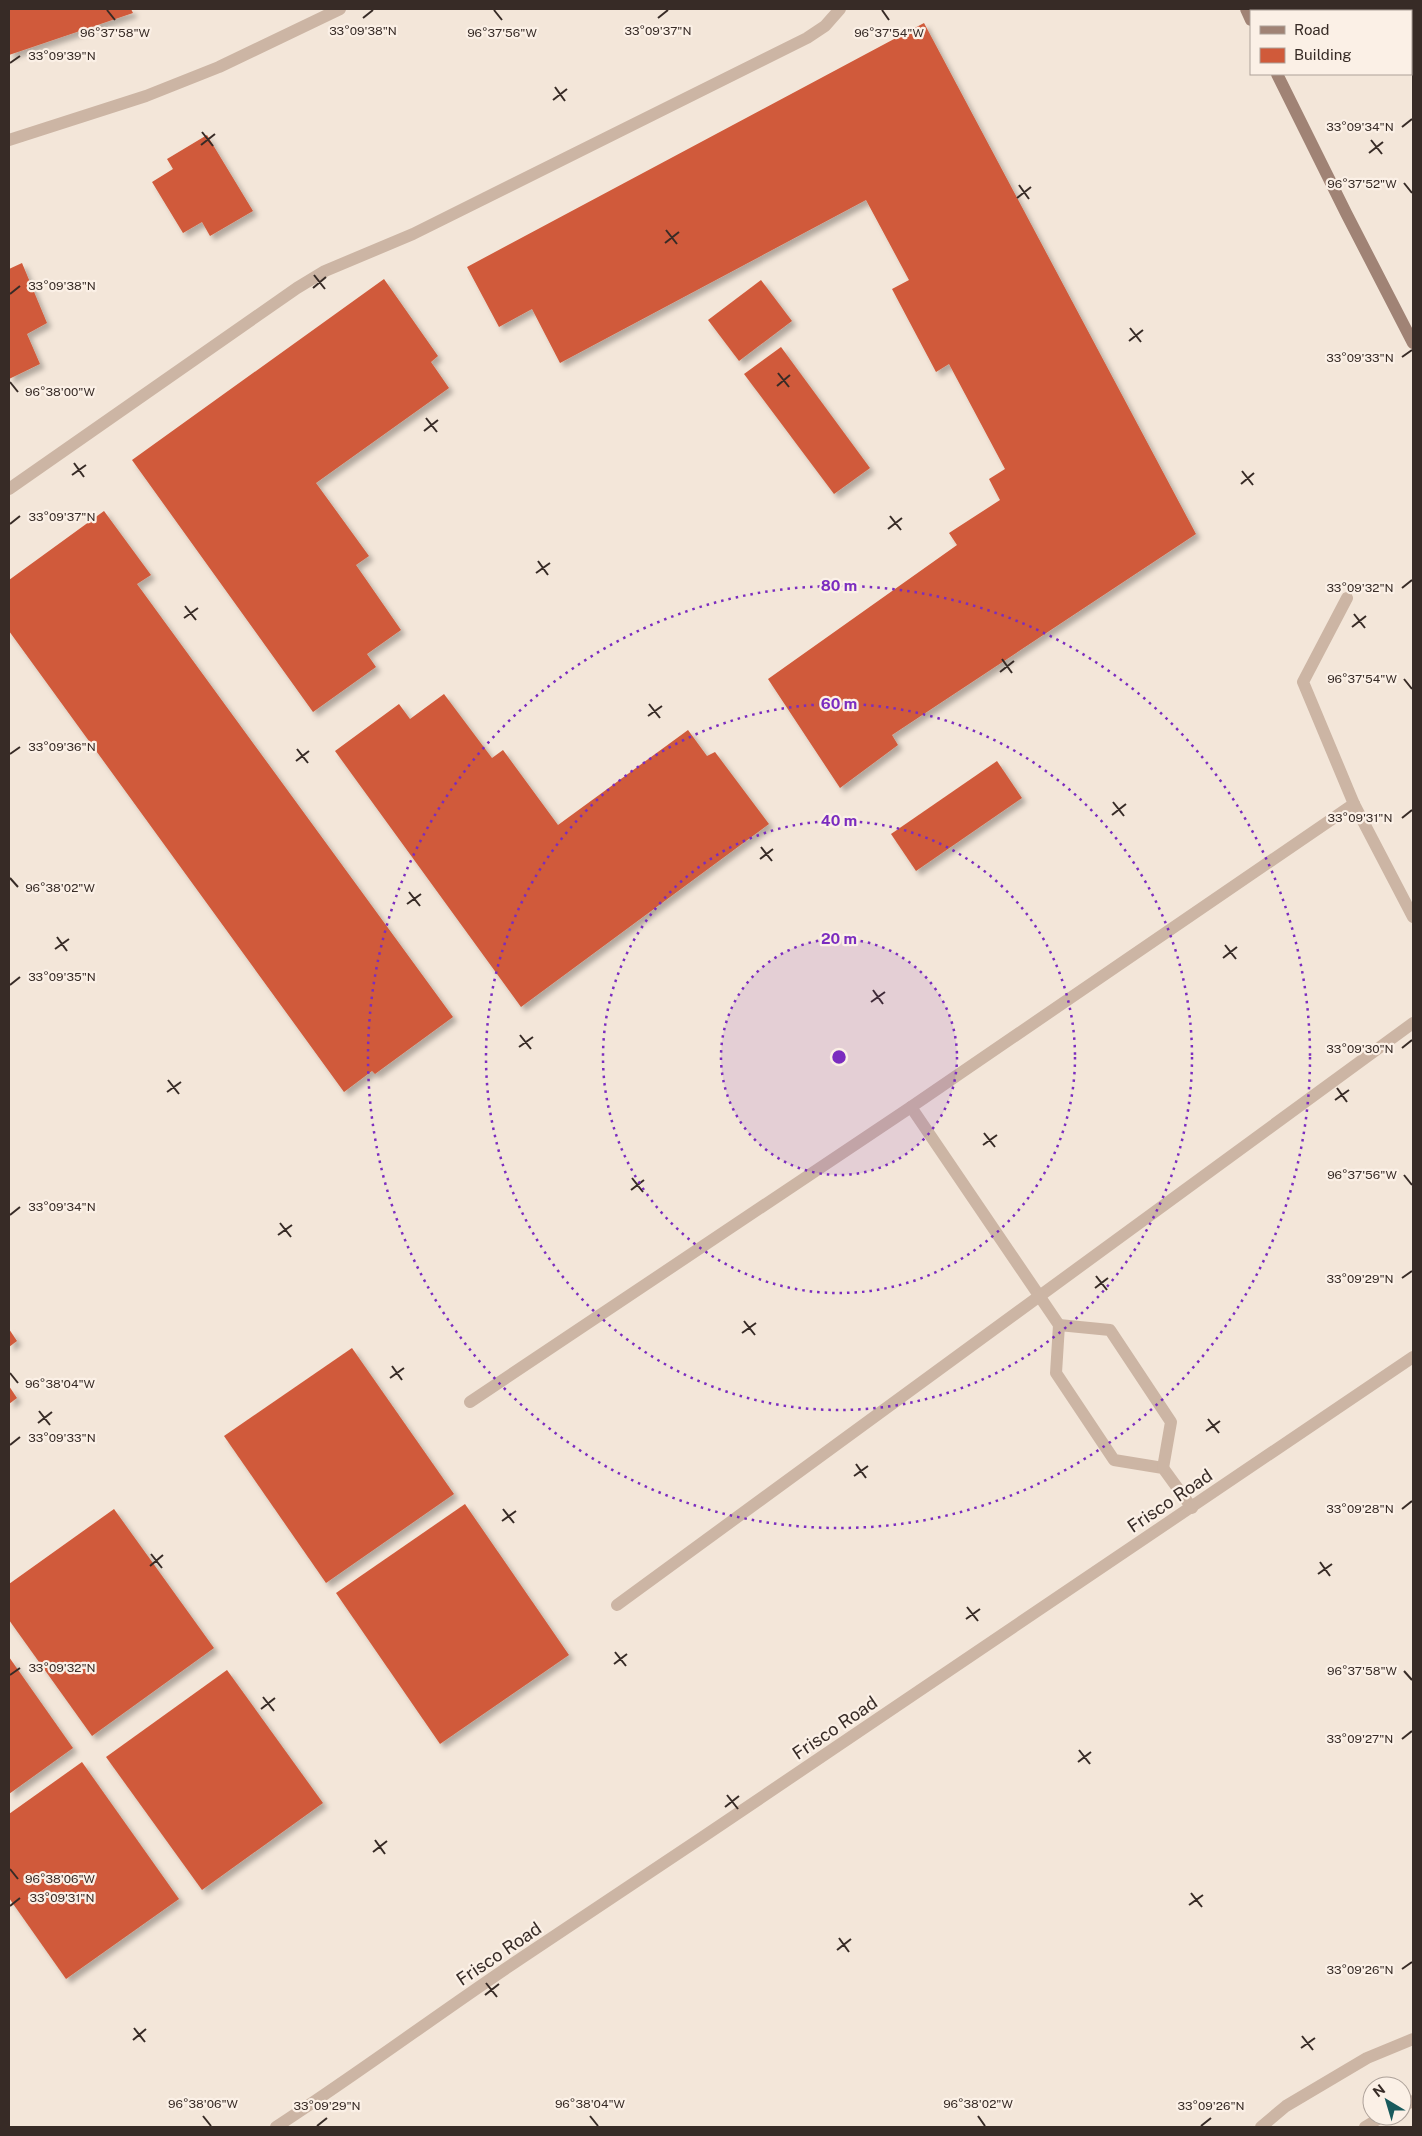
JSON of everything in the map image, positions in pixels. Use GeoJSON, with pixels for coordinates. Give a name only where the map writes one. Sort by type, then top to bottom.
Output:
{"type":"FeatureCollection","features":[{"type":"Feature","properties":{"kind":"main road"},"geometry":{"type":"LineString","coordinates":[[1277,75],[1341,204],[1413,343]]}},
{"type":"Feature","properties":{"kind":"street"},"geometry":{"type":"LineString","coordinates":[[9,140],[173,86],[218,67],[340,9]]}},
{"type":"Feature","properties":{"kind":"street"},"geometry":{"type":"LineString","coordinates":[[9,489],[289,294],[325,271],[413,234],[807,38],[825,26],[840,9]]}},
{"type":"Feature","properties":{"kind":"street"},"geometry":{"type":"LineString","coordinates":[[1347,598],[1303,682],[1354,804],[1413,917]]}},
{"type":"Feature","properties":{"kind":"street"},"geometry":{"type":"LineString","coordinates":[[470,1402],[911,1107],[1354,804]]}},
{"type":"Feature","properties":{"kind":"street"},"geometry":{"type":"LineString","coordinates":[[617,1606],[1413,1023]]}},
{"type":"Feature","properties":{"kind":"street"},"geometry":{"type":"LineString","coordinates":[[911,1107],[1059,1325],[1056,1373],[1114,1460],[1163,1468],[1192,1508]]}},
{"type":"Feature","properties":{"kind":"street"},"geometry":{"type":"LineString","coordinates":[[1059,1325],[1110,1330],[1171,1422],[1163,1468]]}},
{"type":"Feature","properties":{"kind":"street","name":"Frisco Road"},"geometry":{"type":"LineString","coordinates":[[276,2127],[349,2080],[514,1963],[1192,1508],[1413,1357]]}},
{"type":"Feature","properties":{"kind":"street"},"geometry":{"type":"LineString","coordinates":[[1261,2127],[1286,2106],[1367,2058],[1413,2039]]}},
{"type":"Feature","properties":{"kind":"building"},"geometry":{"type":"Polygon","coordinates":[[[9,9],[131,9],[133,13],[9,55],[9,9]]]}},
{"type":"Feature","properties":{"kind":"building"},"geometry":{"type":"Polygon","coordinates":[[[924,23],[1196,534],[892,735],[898,745],[840,788],[768,679],[957,545],[949,533],[1000,500],[989,479],[1005,469],[949,364],[936,372],[892,289],[909,280],[866,200],[560,363],[532,309],[499,327],[467,267],[924,23]]]}},
{"type":"Feature","properties":{"kind":"building"},"geometry":{"type":"Polygon","coordinates":[[[207,135],[253,211],[210,236],[202,222],[183,233],[152,182],[173,169],[167,159],[207,135]]]}},
{"type":"Feature","properties":{"kind":"building"},"geometry":{"type":"Polygon","coordinates":[[[22,263],[47,323],[27,334],[40,364],[9,379],[9,269],[22,263]]]}},
{"type":"Feature","properties":{"kind":"building"},"geometry":{"type":"Polygon","coordinates":[[[384,279],[438,356],[431,362],[449,388],[316,483],[369,556],[356,565],[401,630],[367,654],[376,667],[313,712],[132,460],[384,279]]]}},
{"type":"Feature","properties":{"kind":"building"},"geometry":{"type":"Polygon","coordinates":[[[761,280],[792,321],[739,361],[708,320],[761,280]]]}},
{"type":"Feature","properties":{"kind":"building"},"geometry":{"type":"Polygon","coordinates":[[[781,347],[870,468],[834,494],[744,374],[781,347]]]}},
{"type":"Feature","properties":{"kind":"building"},"geometry":{"type":"Polygon","coordinates":[[[104,511],[151,575],[137,584],[453,1017],[375,1074],[372,1071],[344,1092],[9,631],[9,580],[104,511]]]}},
{"type":"Feature","properties":{"kind":"building"},"geometry":{"type":"Polygon","coordinates":[[[444,694],[492,758],[503,750],[558,825],[688,730],[707,756],[715,752],[769,824],[521,1007],[335,751],[399,704],[410,719],[444,694]]]}},
{"type":"Feature","properties":{"kind":"building"},"geometry":{"type":"Polygon","coordinates":[[[997,761],[1022,798],[916,871],[891,834],[997,761]]]}},
{"type":"Feature","properties":{"kind":"building"},"geometry":{"type":"Polygon","coordinates":[[[9,1329],[17,1341],[9,1347],[9,1329]]]}},
{"type":"Feature","properties":{"kind":"building"},"geometry":{"type":"Polygon","coordinates":[[[352,1348],[454,1494],[326,1583],[224,1436],[352,1348]]]}},
{"type":"Feature","properties":{"kind":"building"},"geometry":{"type":"Polygon","coordinates":[[[9,1386],[17,1398],[9,1404],[9,1386]]]}},
{"type":"Feature","properties":{"kind":"building"},"geometry":{"type":"Polygon","coordinates":[[[465,1504],[569,1655],[440,1744],[336,1593],[465,1504]]]}},
{"type":"Feature","properties":{"kind":"building"},"geometry":{"type":"Polygon","coordinates":[[[114,1509],[214,1648],[92,1736],[9,1620],[9,1584],[114,1509]]]}},
{"type":"Feature","properties":{"kind":"building"},"geometry":{"type":"Polygon","coordinates":[[[9,1657],[73,1748],[9,1794],[9,1657]]]}},
{"type":"Feature","properties":{"kind":"building"},"geometry":{"type":"Polygon","coordinates":[[[227,1670],[323,1803],[202,1890],[106,1757],[227,1670]]]}},
{"type":"Feature","properties":{"kind":"building"},"geometry":{"type":"Polygon","coordinates":[[[82,1762],[179,1899],[66,1979],[9,1898],[9,1814],[82,1762]]]}}]}
